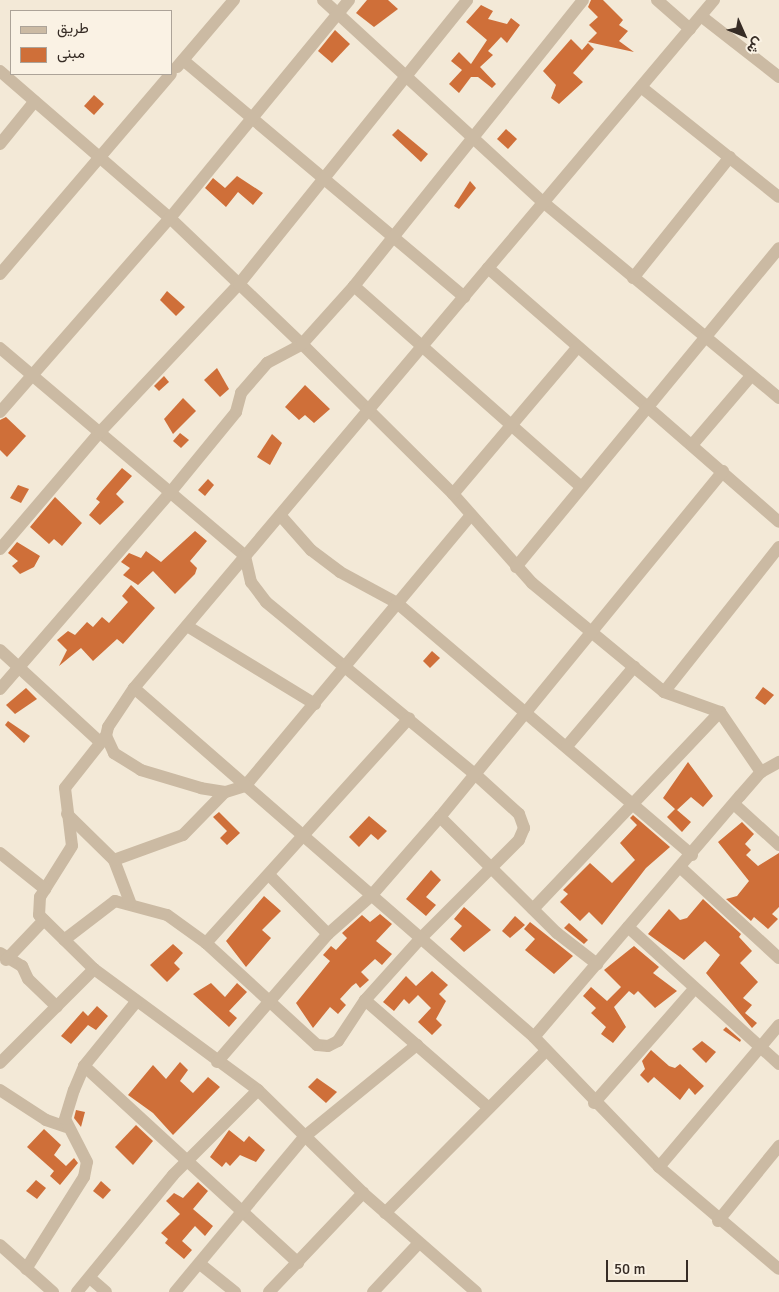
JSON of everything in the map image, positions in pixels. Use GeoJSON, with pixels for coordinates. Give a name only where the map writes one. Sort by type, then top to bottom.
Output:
{"type":"FeatureCollection","features":[{"type":"Feature","properties":{"kind":"street"},"geometry":{"type":"LineString","coordinates":[[172,73],[234,0]]}},
{"type":"Feature","properties":{"kind":"street"},"geometry":{"type":"LineString","coordinates":[[323,0],[474,135],[543,202],[779,399]]}},
{"type":"Feature","properties":{"kind":"street"},"geometry":{"type":"LineString","coordinates":[[0,412],[170,218],[349,0]]}},
{"type":"Feature","properties":{"kind":"street"},"geometry":{"type":"LineString","coordinates":[[0,549],[100,432],[239,284],[467,0]]}},
{"type":"Feature","properties":{"kind":"street"},"geometry":{"type":"LineString","coordinates":[[0,689],[169,494],[236,412],[242,393],[267,363],[302,344],[354,286],[583,0]]}},
{"type":"Feature","properties":{"kind":"street"},"geometry":{"type":"LineString","coordinates":[[657,0],[690,29]]}},
{"type":"Feature","properties":{"kind":"street"},"geometry":{"type":"LineString","coordinates":[[474,1292],[363,1193],[258,1090],[217,1062],[94,969],[44,920],[37,905],[72,846],[67,814],[68,780],[103,739],[113,717],[134,688],[714,0]]}},
{"type":"Feature","properties":{"kind":"street"},"geometry":{"type":"LineString","coordinates":[[701,16],[779,77]]}},
{"type":"Feature","properties":{"kind":"street"},"geometry":{"type":"LineString","coordinates":[[183,60],[323,180],[464,296]]}},
{"type":"Feature","properties":{"kind":"street"},"geometry":{"type":"LineString","coordinates":[[0,71],[170,218],[302,344],[453,494],[516,567],[664,692],[720,712],[761,772]]}},
{"type":"Feature","properties":{"kind":"street"},"geometry":{"type":"LineString","coordinates":[[0,274],[170,75]]}},
{"type":"Feature","properties":{"kind":"street"},"geometry":{"type":"LineString","coordinates":[[641,87],[779,197]]}},
{"type":"Feature","properties":{"kind":"street"},"geometry":{"type":"LineString","coordinates":[[0,144],[35,101]]}},
{"type":"Feature","properties":{"kind":"street"},"geometry":{"type":"LineString","coordinates":[[633,278],[730,157]]}},
{"type":"Feature","properties":{"kind":"street"},"geometry":{"type":"LineString","coordinates":[[516,567],[704,336],[779,248]]}},
{"type":"Feature","properties":{"kind":"street"},"geometry":{"type":"LineString","coordinates":[[488,268],[577,348],[723,471],[779,522]]}},
{"type":"Feature","properties":{"kind":"street"},"geometry":{"type":"LineString","coordinates":[[354,286],[510,428],[581,486]]}},
{"type":"Feature","properties":{"kind":"street"},"geometry":{"type":"LineString","coordinates":[[0,348],[100,432],[169,494],[245,556]]}},
{"type":"Feature","properties":{"kind":"street"},"geometry":{"type":"LineString","coordinates":[[453,494],[577,348]]}},
{"type":"Feature","properties":{"kind":"street"},"geometry":{"type":"LineString","coordinates":[[692,445],[751,376]]}},
{"type":"Feature","properties":{"kind":"street"},"geometry":{"type":"LineString","coordinates":[[217,1062],[273,1001],[328,934],[371,896],[440,817],[528,712],[723,471]]}},
{"type":"Feature","properties":{"kind":"street"},"geometry":{"type":"LineString","coordinates":[[280,515],[329,564],[397,603],[528,712],[692,855]]}},
{"type":"Feature","properties":{"kind":"street"},"geometry":{"type":"LineString","coordinates":[[114,860],[183,835],[225,792],[245,786],[472,515]]}},
{"type":"Feature","properties":{"kind":"street"},"geometry":{"type":"LineString","coordinates":[[664,692],[779,547]]}},
{"type":"Feature","properties":{"kind":"street"},"geometry":{"type":"LineString","coordinates":[[64,940],[107,905],[130,902],[167,915],[206,943],[273,1001],[317,1045],[328,1046],[338,1041],[365,1000],[420,938],[519,840],[523,820],[476,774],[346,664],[258,594],[245,568],[245,556]]}},
{"type":"Feature","properties":{"kind":"street"},"geometry":{"type":"LineString","coordinates":[[187,626],[315,704]]}},
{"type":"Feature","properties":{"kind":"street"},"geometry":{"type":"LineString","coordinates":[[0,650],[103,739],[114,753],[141,770],[225,792]]}},
{"type":"Feature","properties":{"kind":"street"},"geometry":{"type":"LineString","coordinates":[[567,746],[634,667]]}},
{"type":"Feature","properties":{"kind":"street"},"geometry":{"type":"LineString","coordinates":[[134,688],[534,1037],[544,1053],[658,1167],[718,1220],[779,1269]]}},
{"type":"Feature","properties":{"kind":"street"},"geometry":{"type":"LineString","coordinates":[[533,910],[720,712]]}},
{"type":"Feature","properties":{"kind":"street"},"geometry":{"type":"LineString","coordinates":[[206,943],[270,876],[302,836],[409,718]]}},
{"type":"Feature","properties":{"kind":"street"},"geometry":{"type":"LineString","coordinates":[[534,1037],[681,868],[761,772],[779,762]]}},
{"type":"Feature","properties":{"kind":"street"},"geometry":{"type":"LineString","coordinates":[[734,804],[779,845]]}},
{"type":"Feature","properties":{"kind":"street"},"geometry":{"type":"LineString","coordinates":[[67,814],[114,860],[130,902]]}},
{"type":"Feature","properties":{"kind":"street"},"geometry":{"type":"LineString","coordinates":[[440,817],[533,910],[597,964]]}},
{"type":"Feature","properties":{"kind":"street"},"geometry":{"type":"LineString","coordinates":[[0,853],[45,889]]}},
{"type":"Feature","properties":{"kind":"street"},"geometry":{"type":"LineString","coordinates":[[681,868],[779,958]]}},
{"type":"Feature","properties":{"kind":"street"},"geometry":{"type":"LineString","coordinates":[[270,876],[328,934]]}},
{"type":"Feature","properties":{"kind":"street"},"geometry":{"type":"LineString","coordinates":[[44,920],[3,956],[22,966],[28,980],[57,1007]]}},
{"type":"Feature","properties":{"kind":"street"},"geometry":{"type":"LineString","coordinates":[[628,927],[694,989],[779,1064]]}},
{"type":"Feature","properties":{"kind":"street"},"geometry":{"type":"LineString","coordinates":[[0,1063],[94,969]]}},
{"type":"Feature","properties":{"kind":"street"},"geometry":{"type":"LineString","coordinates":[[594,1103],[694,989]]}},
{"type":"Feature","properties":{"kind":"street"},"geometry":{"type":"LineString","coordinates":[[365,1000],[489,1108]]}},
{"type":"Feature","properties":{"kind":"street"},"geometry":{"type":"LineString","coordinates":[[66,1128],[67,1109],[84,1066],[136,1002]]}},
{"type":"Feature","properties":{"kind":"street"},"geometry":{"type":"LineString","coordinates":[[658,1167],[779,1026]]}},
{"type":"Feature","properties":{"kind":"street"},"geometry":{"type":"LineString","coordinates":[[176,1292],[304,1137],[417,1045]]}},
{"type":"Feature","properties":{"kind":"street"},"geometry":{"type":"LineString","coordinates":[[385,1213],[544,1053]]}},
{"type":"Feature","properties":{"kind":"street"},"geometry":{"type":"LineString","coordinates":[[84,1066],[298,1263]]}},
{"type":"Feature","properties":{"kind":"street"},"geometry":{"type":"LineString","coordinates":[[0,1090],[46,1120],[66,1128],[88,1162],[84,1177],[26,1268]]}},
{"type":"Feature","properties":{"kind":"street"},"geometry":{"type":"LineString","coordinates":[[77,1292],[188,1161],[258,1090]]}},
{"type":"Feature","properties":{"kind":"street"},"geometry":{"type":"LineString","coordinates":[[718,1220],[778,1150]]}},
{"type":"Feature","properties":{"kind":"street"},"geometry":{"type":"LineString","coordinates":[[269,1292],[363,1193]]}},
{"type":"Feature","properties":{"kind":"street"},"geometry":{"type":"LineString","coordinates":[[374,1292],[418,1243]]}},
{"type":"Feature","properties":{"kind":"street"},"geometry":{"type":"LineString","coordinates":[[0,1244],[53,1292]]}},
{"type":"Feature","properties":{"kind":"street"},"geometry":{"type":"LineString","coordinates":[[200,1264],[235,1292]]}},
{"type":"Feature","properties":{"kind":"street"},"geometry":{"type":"LineString","coordinates":[[90,1278],[106,1292]]}},
{"type":"Feature","properties":{"kind":"building"},"geometry":{"type":"Polygon","coordinates":[[[367,0],[388,0],[398,9],[374,27],[356,13],[367,0]]]}},
{"type":"Feature","properties":{"kind":"building"},"geometry":{"type":"Polygon","coordinates":[[[591,0],[603,0],[623,20],[619,25],[628,31],[619,41],[634,52],[588,42],[597,33],[589,25],[598,17],[588,7],[591,0]]]}},
{"type":"Feature","properties":{"kind":"building"},"geometry":{"type":"Polygon","coordinates":[[[481,5],[493,11],[488,19],[507,24],[511,18],[520,25],[507,43],[501,37],[488,51],[493,55],[480,67],[496,84],[492,88],[478,77],[471,77],[459,93],[449,84],[462,70],[451,61],[459,52],[471,64],[487,40],[466,22],[481,5]]]}},
{"type":"Feature","properties":{"kind":"building"},"geometry":{"type":"Polygon","coordinates":[[[335,30],[350,44],[332,63],[318,51],[335,30]]]}},
{"type":"Feature","properties":{"kind":"building"},"geometry":{"type":"Polygon","coordinates":[[[571,39],[582,50],[588,43],[594,49],[573,73],[583,82],[559,104],[551,98],[556,85],[543,71],[571,39]]]}},
{"type":"Feature","properties":{"kind":"building"},"geometry":{"type":"Polygon","coordinates":[[[94,95],[104,104],[94,115],[84,106],[94,95]]]}},
{"type":"Feature","properties":{"kind":"building"},"geometry":{"type":"Polygon","coordinates":[[[398,129],[428,154],[421,162],[392,135],[398,129]]]}},
{"type":"Feature","properties":{"kind":"building"},"geometry":{"type":"Polygon","coordinates":[[[506,129],[517,139],[508,149],[497,139],[506,129]]]}},
{"type":"Feature","properties":{"kind":"building"},"geometry":{"type":"Polygon","coordinates":[[[237,176],[263,193],[253,205],[238,192],[226,207],[205,188],[213,178],[225,188],[237,176]]]}},
{"type":"Feature","properties":{"kind":"building"},"geometry":{"type":"Polygon","coordinates":[[[470,181],[476,188],[459,209],[454,206],[470,181]]]}},
{"type":"Feature","properties":{"kind":"building"},"geometry":{"type":"Polygon","coordinates":[[[167,291],[185,307],[176,316],[160,300],[167,291]]]}},
{"type":"Feature","properties":{"kind":"building"},"geometry":{"type":"Polygon","coordinates":[[[217,368],[229,389],[220,397],[204,380],[217,368]]]}},
{"type":"Feature","properties":{"kind":"building"},"geometry":{"type":"Polygon","coordinates":[[[164,376],[169,382],[159,391],[154,386],[164,376]]]}},
{"type":"Feature","properties":{"kind":"building"},"geometry":{"type":"Polygon","coordinates":[[[305,385],[330,409],[314,423],[305,415],[299,420],[285,407],[305,385]]]}},
{"type":"Feature","properties":{"kind":"building"},"geometry":{"type":"Polygon","coordinates":[[[183,398],[196,411],[173,434],[164,419],[183,398]]]}},
{"type":"Feature","properties":{"kind":"building"},"geometry":{"type":"Polygon","coordinates":[[[6,417],[26,436],[7,457],[0,450],[0,420],[6,417]]]}},
{"type":"Feature","properties":{"kind":"building"},"geometry":{"type":"Polygon","coordinates":[[[180,433],[189,440],[181,448],[173,441],[180,433]]]}},
{"type":"Feature","properties":{"kind":"building"},"geometry":{"type":"Polygon","coordinates":[[[272,434],[282,443],[270,465],[257,457],[272,434]]]}},
{"type":"Feature","properties":{"kind":"building"},"geometry":{"type":"Polygon","coordinates":[[[122,468],[132,476],[116,494],[124,502],[100,525],[89,515],[100,502],[96,499],[122,468]]]}},
{"type":"Feature","properties":{"kind":"building"},"geometry":{"type":"Polygon","coordinates":[[[208,479],[214,485],[205,496],[198,490],[208,479]]]}},
{"type":"Feature","properties":{"kind":"building"},"geometry":{"type":"Polygon","coordinates":[[[18,485],[29,489],[21,503],[10,498],[18,485]]]}},
{"type":"Feature","properties":{"kind":"building"},"geometry":{"type":"Polygon","coordinates":[[[55,497],[82,523],[62,546],[54,539],[49,544],[30,527],[55,497]]]}},
{"type":"Feature","properties":{"kind":"building"},"geometry":{"type":"Polygon","coordinates":[[[195,531],[207,541],[190,561],[197,568],[195,574],[175,594],[153,571],[138,585],[123,575],[130,568],[121,562],[129,553],[141,558],[146,551],[161,562],[195,531]]]}},
{"type":"Feature","properties":{"kind":"building"},"geometry":{"type":"Polygon","coordinates":[[[17,542],[40,556],[34,567],[20,574],[12,566],[18,561],[8,553],[17,542]]]}},
{"type":"Feature","properties":{"kind":"building"},"geometry":{"type":"Polygon","coordinates":[[[131,585],[155,608],[123,644],[117,639],[93,661],[81,648],[59,666],[67,650],[57,640],[68,631],[75,635],[87,622],[93,627],[102,617],[109,623],[128,602],[122,596],[131,585]]]}},
{"type":"Feature","properties":{"kind":"building"},"geometry":{"type":"Polygon","coordinates":[[[432,651],[440,658],[430,668],[423,661],[432,651]]]}},
{"type":"Feature","properties":{"kind":"building"},"geometry":{"type":"Polygon","coordinates":[[[763,687],[774,695],[765,705],[755,698],[763,687]]]}},
{"type":"Feature","properties":{"kind":"building"},"geometry":{"type":"Polygon","coordinates":[[[26,688],[37,699],[15,714],[6,705],[26,688]]]}},
{"type":"Feature","properties":{"kind":"building"},"geometry":{"type":"Polygon","coordinates":[[[8,721],[30,736],[24,743],[5,725],[8,721]]]}},
{"type":"Feature","properties":{"kind":"building"},"geometry":{"type":"Polygon","coordinates":[[[688,762],[713,796],[703,807],[691,797],[677,810],[691,822],[682,832],[667,817],[675,809],[663,798],[688,762]]]}},
{"type":"Feature","properties":{"kind":"building"},"geometry":{"type":"Polygon","coordinates":[[[219,812],[240,833],[227,845],[220,838],[227,831],[213,817],[219,812]]]}},
{"type":"Feature","properties":{"kind":"building"},"geometry":{"type":"Polygon","coordinates":[[[633,815],[670,847],[646,868],[602,925],[589,912],[580,921],[560,902],[568,894],[563,890],[590,863],[612,883],[635,860],[620,843],[637,825],[630,818],[633,815]]]}},
{"type":"Feature","properties":{"kind":"building"},"geometry":{"type":"Polygon","coordinates":[[[369,816],[387,831],[378,840],[371,834],[359,847],[349,837],[369,816]]]}},
{"type":"Feature","properties":{"kind":"building"},"geometry":{"type":"Polygon","coordinates":[[[742,822],[754,834],[745,844],[751,850],[746,855],[758,866],[779,853],[779,907],[772,914],[778,919],[768,929],[754,917],[751,921],[726,899],[737,896],[749,881],[718,842],[742,822]]]}},
{"type":"Feature","properties":{"kind":"building"},"geometry":{"type":"Polygon","coordinates":[[[431,870],[441,880],[426,897],[436,905],[426,916],[406,899],[431,870]]]}},
{"type":"Feature","properties":{"kind":"building"},"geometry":{"type":"Polygon","coordinates":[[[264,896],[281,911],[262,930],[271,938],[246,967],[226,941],[264,896]]]}},
{"type":"Feature","properties":{"kind":"building"},"geometry":{"type":"Polygon","coordinates":[[[703,899],[741,934],[739,937],[752,951],[740,963],[758,982],[743,998],[752,1005],[745,1013],[757,1023],[752,1028],[706,973],[720,955],[705,941],[684,960],[648,934],[669,909],[680,920],[687,918],[703,899]]]}},
{"type":"Feature","properties":{"kind":"building"},"geometry":{"type":"Polygon","coordinates":[[[464,907],[491,930],[464,952],[450,939],[462,926],[454,919],[464,907]]]}},
{"type":"Feature","properties":{"kind":"building"},"geometry":{"type":"Polygon","coordinates":[[[380,914],[392,924],[376,941],[392,954],[382,965],[375,959],[361,972],[369,980],[360,988],[356,983],[352,986],[340,999],[346,1005],[338,1014],[330,1007],[313,1028],[296,1003],[330,961],[323,955],[331,946],[336,950],[347,938],[342,933],[362,915],[370,922],[380,914]]]}},
{"type":"Feature","properties":{"kind":"building"},"geometry":{"type":"Polygon","coordinates":[[[515,916],[525,925],[510,938],[502,931],[515,916]]]}},
{"type":"Feature","properties":{"kind":"building"},"geometry":{"type":"Polygon","coordinates":[[[530,922],[573,956],[554,974],[525,950],[535,939],[524,929],[530,922]]]}},
{"type":"Feature","properties":{"kind":"building"},"geometry":{"type":"Polygon","coordinates":[[[569,923],[588,940],[584,944],[564,928],[569,923]]]}},
{"type":"Feature","properties":{"kind":"building"},"geometry":{"type":"Polygon","coordinates":[[[173,944],[183,953],[174,963],[180,969],[167,982],[150,965],[173,944]]]}},
{"type":"Feature","properties":{"kind":"building"},"geometry":{"type":"Polygon","coordinates":[[[634,946],[659,967],[653,973],[677,991],[655,1008],[638,991],[634,995],[629,991],[614,1007],[626,1027],[613,1043],[601,1034],[606,1027],[591,1013],[596,1008],[583,996],[591,987],[607,1001],[621,987],[604,970],[634,946]]]}},
{"type":"Feature","properties":{"kind":"building"},"geometry":{"type":"Polygon","coordinates":[[[432,971],[448,985],[439,994],[446,1001],[436,1019],[442,1025],[432,1035],[418,1022],[431,1008],[418,995],[409,1004],[404,999],[394,1011],[383,1002],[406,976],[416,986],[432,971]]]}},
{"type":"Feature","properties":{"kind":"building"},"geometry":{"type":"Polygon","coordinates":[[[211,983],[225,997],[237,983],[247,992],[229,1011],[237,1018],[229,1027],[193,994],[211,983]]]}},
{"type":"Feature","properties":{"kind":"building"},"geometry":{"type":"Polygon","coordinates":[[[97,1006],[108,1016],[96,1030],[88,1025],[71,1044],[61,1036],[83,1011],[88,1016],[97,1006]]]}},
{"type":"Feature","properties":{"kind":"building"},"geometry":{"type":"Polygon","coordinates":[[[726,1027],[741,1040],[740,1042],[723,1030],[726,1027]]]}},
{"type":"Feature","properties":{"kind":"building"},"geometry":{"type":"Polygon","coordinates":[[[702,1041],[716,1052],[706,1063],[692,1049],[702,1041]]]}},
{"type":"Feature","properties":{"kind":"building"},"geometry":{"type":"Polygon","coordinates":[[[651,1050],[669,1066],[675,1068],[680,1064],[704,1086],[695,1095],[689,1088],[680,1100],[654,1077],[648,1083],[640,1075],[645,1069],[642,1061],[651,1050]]]}},
{"type":"Feature","properties":{"kind":"building"},"geometry":{"type":"Polygon","coordinates":[[[180,1062],[188,1070],[180,1081],[193,1093],[208,1077],[220,1087],[173,1135],[153,1113],[128,1095],[153,1065],[166,1079],[180,1062]]]}},
{"type":"Feature","properties":{"kind":"building"},"geometry":{"type":"Polygon","coordinates":[[[317,1078],[337,1092],[326,1103],[308,1087],[317,1078]]]}},
{"type":"Feature","properties":{"kind":"building"},"geometry":{"type":"Polygon","coordinates":[[[76,1110],[85,1112],[81,1127],[74,1118],[76,1110]]]}},
{"type":"Feature","properties":{"kind":"building"},"geometry":{"type":"Polygon","coordinates":[[[136,1125],[153,1141],[133,1165],[115,1147],[136,1125]]]}},
{"type":"Feature","properties":{"kind":"building"},"geometry":{"type":"Polygon","coordinates":[[[44,1129],[61,1145],[54,1155],[66,1166],[74,1158],[78,1163],[60,1185],[50,1176],[54,1171],[27,1147],[44,1129]]]}},
{"type":"Feature","properties":{"kind":"building"},"geometry":{"type":"Polygon","coordinates":[[[229,1130],[244,1142],[249,1136],[265,1150],[256,1162],[240,1155],[230,1166],[226,1162],[222,1167],[210,1157],[229,1130]]]}},
{"type":"Feature","properties":{"kind":"building"},"geometry":{"type":"Polygon","coordinates":[[[36,1180],[46,1188],[37,1199],[26,1191],[36,1180]]]}},
{"type":"Feature","properties":{"kind":"building"},"geometry":{"type":"Polygon","coordinates":[[[101,1181],[111,1190],[103,1199],[93,1191],[101,1181]]]}},
{"type":"Feature","properties":{"kind":"building"},"geometry":{"type":"Polygon","coordinates":[[[198,1182],[208,1191],[193,1209],[213,1226],[205,1236],[195,1226],[182,1241],[192,1250],[184,1259],[165,1243],[168,1239],[161,1233],[180,1214],[166,1201],[174,1193],[183,1198],[198,1182]]]}}]}
